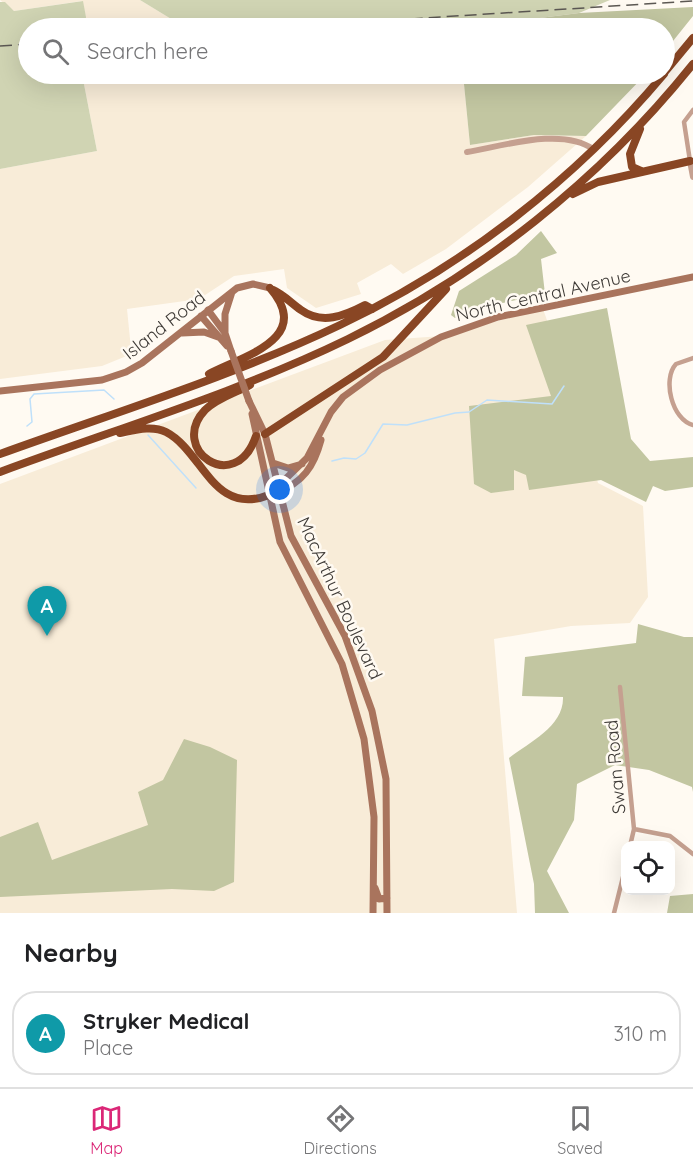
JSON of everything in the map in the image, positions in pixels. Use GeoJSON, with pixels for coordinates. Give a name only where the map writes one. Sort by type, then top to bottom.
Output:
{"type":"FeatureCollection","features":[{"type":"Feature","properties":{"kind":"highway"},"geometry":{"type":"LineString","coordinates":[[675,60],[693,38]]}},
{"type":"Feature","properties":{"kind":"highway"},"geometry":{"type":"LineString","coordinates":[[0,472],[269,373],[357,335],[457,278],[510,241],[559,201],[646,117],[693,64]]}},
{"type":"Feature","properties":{"kind":"highway"},"geometry":{"type":"LineString","coordinates":[[0,454],[295,345],[372,309],[435,273],[488,237],[546,192],[593,149],[654,84]]}},
{"type":"Feature","properties":{"kind":"highway"},"geometry":{"type":"LineString","coordinates":[[641,171],[632,167],[629,158],[634,140],[646,117]]}},
{"type":"Feature","properties":{"kind":"highway"},"geometry":{"type":"LineString","coordinates":[[559,201],[598,182],[690,161]]}},
{"type":"Feature","properties":{"kind":"highway"},"geometry":{"type":"LineString","coordinates":[[269,373],[210,406],[200,417],[195,431],[195,441],[200,453],[210,462],[223,466],[243,459],[260,435],[383,357],[457,278]]}},
{"type":"Feature","properties":{"kind":"highway"},"geometry":{"type":"LineString","coordinates":[[270,288],[281,293],[302,311],[316,317],[337,318],[365,305],[372,309]]}},
{"type":"Feature","properties":{"kind":"highway"},"geometry":{"type":"LineString","coordinates":[[177,390],[255,354],[276,336],[283,323],[284,311],[280,300],[270,288]]}},
{"type":"Feature","properties":{"kind":"highway"},"geometry":{"type":"LineString","coordinates":[[102,435],[145,429],[161,430],[174,438],[224,492],[245,498],[269,495]]}},
{"type":"Feature","properties":{"kind":"main road","name":"North Central Avenue"},"geometry":{"type":"LineString","coordinates":[[269,495],[304,463],[336,404],[355,386],[399,359],[456,330],[498,318],[693,277]]}},
{"type":"Feature","properties":{"kind":"main road"},"geometry":{"type":"LineString","coordinates":[[180,334],[204,332],[222,335],[226,309],[234,290],[249,284],[270,288]]}},
{"type":"Feature","properties":{"kind":"main road","name":"Island Road"},"geometry":{"type":"LineString","coordinates":[[0,391],[117,376],[142,363],[234,290]]}},
{"type":"Feature","properties":{"kind":"main road","name":"MacArthur Boulevard"},"geometry":{"type":"LineString","coordinates":[[208,310],[231,351],[260,435],[273,463],[293,542],[345,636],[364,684],[386,779],[387,913]]}},
{"type":"Feature","properties":{"kind":"main road","name":"MacArthur Boulevard"},"geometry":{"type":"LineString","coordinates":[[201,316],[222,335]]}},
{"type":"Feature","properties":{"kind":"main road","name":"North Central Avenue"},"geometry":{"type":"LineString","coordinates":[[279,488],[292,487],[310,470],[325,425]]}},
{"type":"Feature","properties":{"kind":"main road","name":"MacArthur Boulevard"},"geometry":{"type":"LineString","coordinates":[[260,435],[269,495],[283,551],[332,643],[350,688],[369,767],[374,817],[373,913]]}},
{"type":"Feature","properties":{"kind":"main road"},"geometry":{"type":"LineString","coordinates":[[273,463],[288,468],[304,463]]}},
{"type":"Feature","properties":{"kind":"main road"},"geometry":{"type":"LineString","coordinates":[[374,817],[377,819],[377,853],[388,855]]}},
{"type":"Feature","properties":{"kind":"main road"},"geometry":{"type":"LineString","coordinates":[[373,862],[376,894],[379,899],[387,898]]}},
{"type":"Feature","properties":{"kind":"street"},"geometry":{"type":"LineString","coordinates":[[693,110],[684,122],[693,177]]}},
{"type":"Feature","properties":{"kind":"street"},"geometry":{"type":"LineString","coordinates":[[467,152],[554,138],[574,141],[593,149]]}},
{"type":"Feature","properties":{"kind":"street"},"geometry":{"type":"LineString","coordinates":[[693,358],[676,364],[670,378],[676,412],[680,419],[693,425]]}},
{"type":"Feature","properties":{"kind":"street","name":"Swan Road"},"geometry":{"type":"LineString","coordinates":[[620,687],[634,829],[631,841]]}},
{"type":"Feature","properties":{"kind":"street"},"geometry":{"type":"LineString","coordinates":[[634,829],[670,836],[693,854]]}},
{"type":"Feature","properties":{"kind":"street"},"geometry":{"type":"LineString","coordinates":[[614,913],[621,885]]}},
{"type":"Feature","properties":{"kind":"shaded area"},"geometry":{"type":"Polygon","coordinates":[[[0,0],[140,0],[170,18],[86,18],[82,1],[14,11],[0,0]]]}},
{"type":"Feature","properties":{"kind":"shaded area"},"geometry":{"type":"Polygon","coordinates":[[[84,84],[464,84],[470,145],[534,135],[586,136],[528,187],[446,249],[403,274],[391,264],[357,283],[361,294],[316,308],[287,288],[284,269],[234,276],[199,299],[127,309],[131,349],[129,355],[102,366],[0,379],[0,169],[97,151],[84,84]]]}},
{"type":"Feature","properties":{"kind":"shaded area"},"geometry":{"type":"Polygon","coordinates":[[[543,309],[570,385],[598,483],[643,506],[648,597],[630,623],[571,626],[494,639],[517,913],[0,913],[0,484],[385,340],[442,336],[543,309]]]}},
{"type":"Feature","properties":{"kind":"green space"},"geometry":{"type":"Polygon","coordinates":[[[140,0],[610,0],[579,13],[540,18],[170,18],[140,0]]]}},
{"type":"Feature","properties":{"kind":"green space"},"geometry":{"type":"Polygon","coordinates":[[[83,1],[86,18],[18,18],[18,84],[84,84],[97,151],[0,169],[0,2],[5,2],[14,11],[83,1]]]}},
{"type":"Feature","properties":{"kind":"green space"},"geometry":{"type":"Polygon","coordinates":[[[693,7],[693,16],[675,38],[675,18],[540,18],[579,13],[693,7]]]}},
{"type":"Feature","properties":{"kind":"green space"},"geometry":{"type":"Polygon","coordinates":[[[464,84],[636,84],[586,136],[534,135],[470,145],[464,84]]]}},
{"type":"Feature","properties":{"kind":"green space"},"geometry":{"type":"Polygon","coordinates":[[[541,231],[557,253],[541,259],[545,294],[493,305],[455,318],[451,315],[459,291],[516,255],[541,231]]]}},
{"type":"Feature","properties":{"kind":"green space"},"geometry":{"type":"Polygon","coordinates":[[[607,308],[631,439],[650,461],[693,457],[693,487],[665,491],[653,486],[646,502],[601,480],[529,490],[526,475],[514,470],[514,490],[491,493],[474,484],[469,406],[551,396],[526,325],[607,308]]]}},
{"type":"Feature","properties":{"kind":"green space"},"geometry":{"type":"Polygon","coordinates":[[[638,624],[684,637],[693,637],[693,792],[692,787],[649,770],[615,765],[577,784],[574,820],[547,871],[569,913],[535,913],[534,884],[509,758],[552,725],[562,707],[563,697],[522,696],[525,657],[636,643],[638,624]]]}},
{"type":"Feature","properties":{"kind":"green space"},"geometry":{"type":"Polygon","coordinates":[[[184,739],[210,747],[237,760],[234,882],[214,891],[172,889],[0,897],[0,837],[38,822],[52,860],[148,825],[138,792],[163,780],[184,739]]]}},
{"type":"Feature","properties":{"kind":"green space"},"geometry":{"type":"Polygon","coordinates":[[[693,894],[693,913],[667,913],[670,896],[693,894]]]}},
{"type":"Feature","properties":{"kind":"waterway"},"geometry":{"type":"LineString","coordinates":[[332,461],[344,458],[356,459],[365,453],[383,424],[407,425],[455,413],[469,412],[487,400],[552,404],[564,386]]}},
{"type":"Feature","properties":{"kind":"waterway"},"geometry":{"type":"LineString","coordinates":[[27,426],[32,422],[30,399],[34,394],[104,390],[114,399]]}},
{"type":"Feature","properties":{"kind":"waterway"},"geometry":{"type":"LineString","coordinates":[[148,435],[196,488]]}},
{"type":"Feature","properties":{"kind":"railway"},"geometry":{"type":"LineString","coordinates":[[425,18],[693,1]]}},
{"type":"Feature","properties":{"kind":"railway"},"geometry":{"type":"LineString","coordinates":[[0,46],[18,45]]}},
{"type":"Feature","properties":{"kind":"place","name":"Stryker Medical"},"geometry":{"type":"Point","coordinates":[47,636]}}]}
